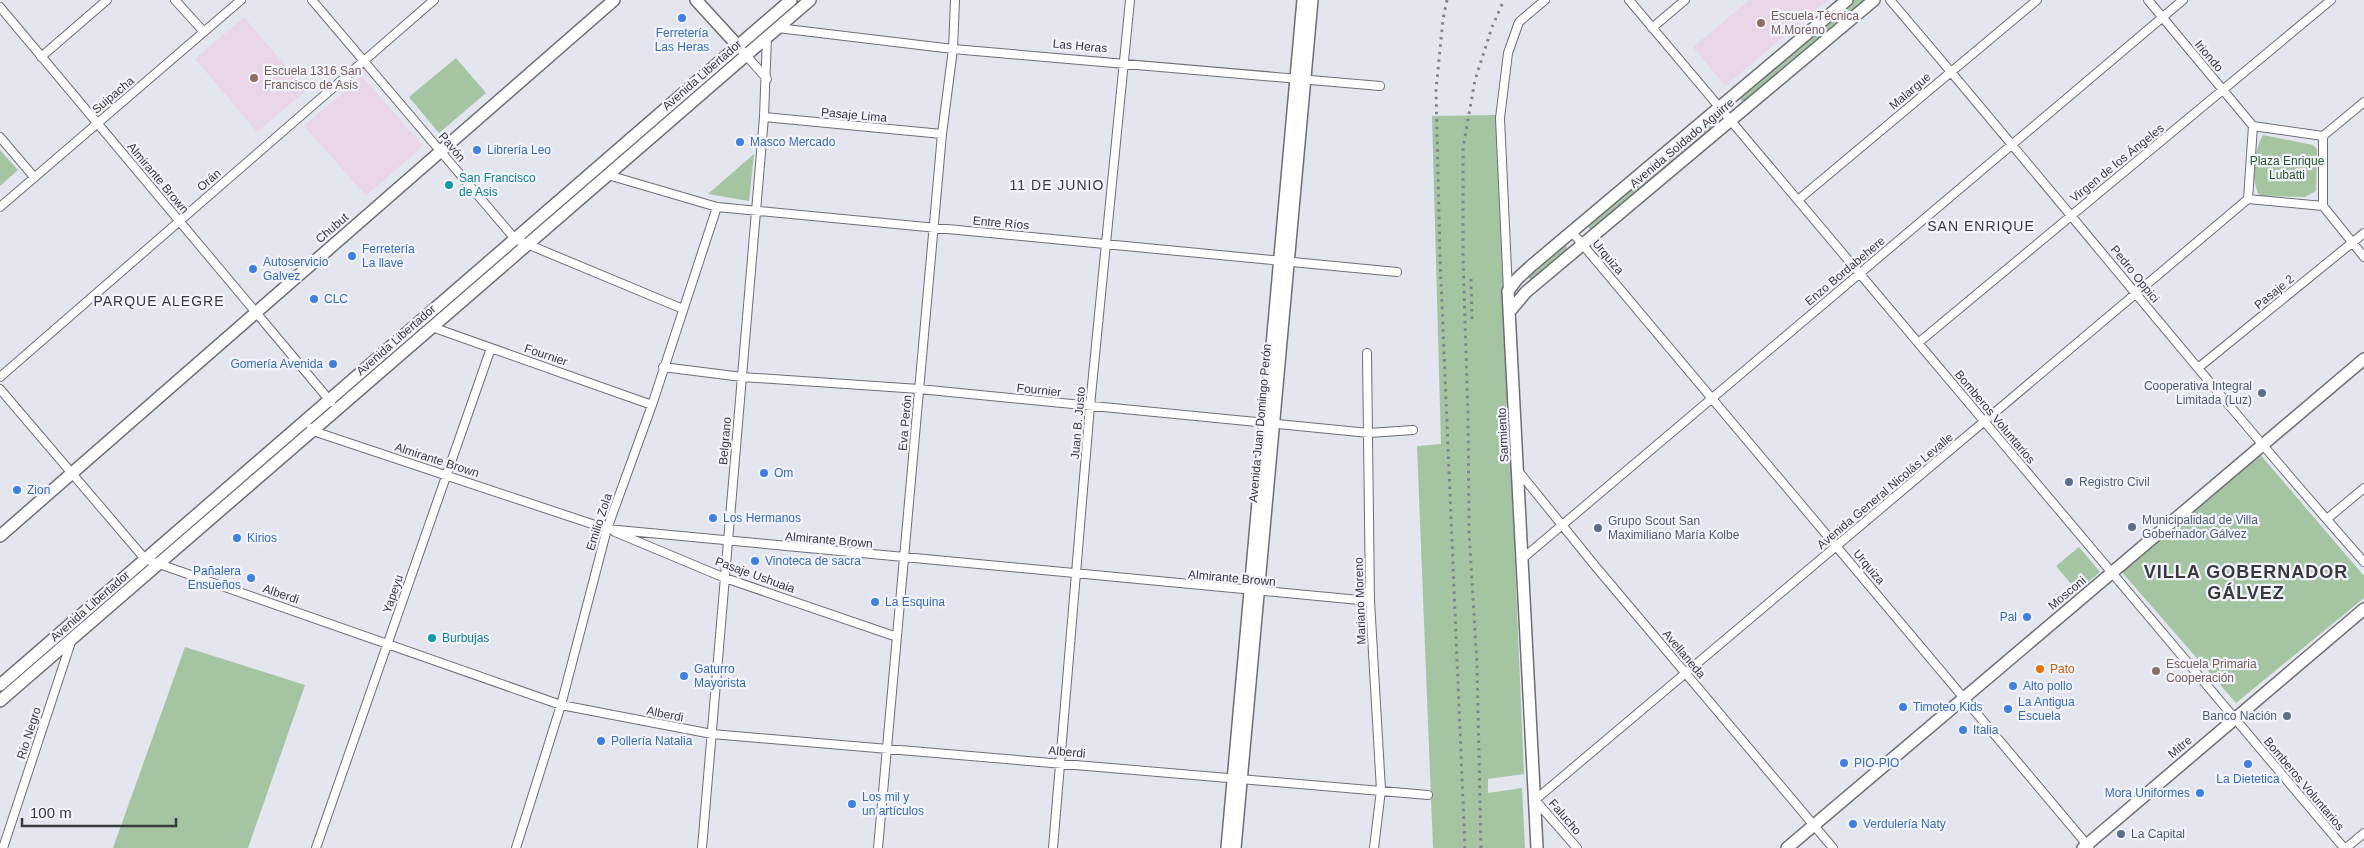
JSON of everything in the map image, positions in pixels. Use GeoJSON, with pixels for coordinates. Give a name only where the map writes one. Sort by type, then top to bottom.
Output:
{"type":"FeatureCollection","features":[{"type":"Feature","properties":{"kind":"main road","name":"Chubut"},"geometry":{"type":"LineString","coordinates":[[0,536],[614,0]]}},
{"type":"Feature","properties":{"kind":"main road"},"geometry":{"type":"LineString","coordinates":[[696,0],[738,46]]}},
{"type":"Feature","properties":{"kind":"main road","name":"Avenida Libertador"},"geometry":{"type":"LineString","coordinates":[[1,683],[791,0]]}},
{"type":"Feature","properties":{"kind":"main road","name":"Avenida Libertador"},"geometry":{"type":"LineString","coordinates":[[0,701],[810,0]]}},
{"type":"Feature","properties":{"kind":"main road","name":"Avenida Juan Domingo Perón"},"geometry":{"type":"LineString","coordinates":[[1301,79],[1303,0]]}},
{"type":"Feature","properties":{"kind":"main road","name":"Avenida Juan Domingo Perón"},"geometry":{"type":"LineString","coordinates":[[1235,848],[1237,778],[1269,423],[1301,79],[1312,0]]}},
{"type":"Feature","properties":{"kind":"main road","name":"Avenida Soldado Aguirre"},"geometry":{"type":"LineString","coordinates":[[1508,291],[1517,279],[1847,0]]}},
{"type":"Feature","properties":{"kind":"main road","name":"Avenida Soldado Aguirre"},"geometry":{"type":"LineString","coordinates":[[1510,311],[1526,292],[1874,0]]}},
{"type":"Feature","properties":{"kind":"main road","name":"Sarmiento"},"geometry":{"type":"LineString","coordinates":[[1508,291],[1519,472],[1537,848]]}},
{"type":"Feature","properties":{"kind":"main road","name":"Mosconi"},"geometry":{"type":"LineString","coordinates":[[1787,848],[2364,359]]}},
{"type":"Feature","properties":{"kind":"main road","name":"Mitre"},"geometry":{"type":"LineString","coordinates":[[2086,847],[2364,609]]}},
{"type":"Feature","properties":{"kind":"main road","name":"Avenida Juan Domingo Perón"},"geometry":{"type":"LineString","coordinates":[[1226,848],[1237,778]]}},
{"type":"Feature","properties":{"kind":"street"},"geometry":{"type":"LineString","coordinates":[[41,57],[107,0]]}},
{"type":"Feature","properties":{"kind":"street"},"geometry":{"type":"LineString","coordinates":[[176,0],[204,32]]}},
{"type":"Feature","properties":{"kind":"street","name":"Suipacha"},"geometry":{"type":"LineString","coordinates":[[0,207],[241,0]]}},
{"type":"Feature","properties":{"kind":"street","name":"Pavón"},"geometry":{"type":"LineString","coordinates":[[312,0],[515,239],[683,308]]}},
{"type":"Feature","properties":{"kind":"street","name":"Orán"},"geometry":{"type":"LineString","coordinates":[[0,377],[434,0]]}},
{"type":"Feature","properties":{"kind":"street","name":"Eva Perón"},"geometry":{"type":"LineString","coordinates":[[878,848],[942,134],[953,49],[954,0]]}},
{"type":"Feature","properties":{"kind":"street","name":"Juan B. Justo"},"geometry":{"type":"LineString","coordinates":[[1053,848],[1090,406],[1130,0]]}},
{"type":"Feature","properties":{"kind":"street","name":"Sarmiento"},"geometry":{"type":"LineString","coordinates":[[1508,291],[1500,118],[1508,53],[1519,22],[1545,0]]}},
{"type":"Feature","properties":{"kind":"street","name":"Bomberos Voluntarios"},"geometry":{"type":"LineString","coordinates":[[1629,0],[2345,848]]}},
{"type":"Feature","properties":{"kind":"street"},"geometry":{"type":"LineString","coordinates":[[1652,28],[1685,0]]}},
{"type":"Feature","properties":{"kind":"street","name":"Pedro Oppici"},"geometry":{"type":"LineString","coordinates":[[1890,0],[2072,214],[2262,445],[2364,562]]}},
{"type":"Feature","properties":{"kind":"street","name":"Malargue"},"geometry":{"type":"LineString","coordinates":[[1798,200],[2037,0]]}},
{"type":"Feature","properties":{"kind":"street","name":"Iriondo"},"geometry":{"type":"LineString","coordinates":[[2148,0],[2253,126]]}},
{"type":"Feature","properties":{"kind":"street","name":"Enzo Bordabehere"},"geometry":{"type":"LineString","coordinates":[[1522,559],[2183,0]]}},
{"type":"Feature","properties":{"kind":"street","name":"Virgen de los Ángeles"},"geometry":{"type":"LineString","coordinates":[[1918,343],[2331,0]]}},
{"type":"Feature","properties":{"kind":"street","name":"Almirante Brown"},"geometry":{"type":"LineString","coordinates":[[0,7],[337,410]]}},
{"type":"Feature","properties":{"kind":"street","name":"Las Heras"},"geometry":{"type":"LineString","coordinates":[[778,28],[953,49],[1380,86]]}},
{"type":"Feature","properties":{"kind":"street","name":"Belgrano"},"geometry":{"type":"LineString","coordinates":[[702,848],[764,118],[767,79],[767,37]]}},
{"type":"Feature","properties":{"kind":"street"},"geometry":{"type":"LineString","coordinates":[[738,46],[767,79]]}},
{"type":"Feature","properties":{"kind":"street"},"geometry":{"type":"LineString","coordinates":[[2323,206],[2248,199],[2253,126],[2323,136],[2364,102]]}},
{"type":"Feature","properties":{"kind":"street","name":"Pasaje Lima"},"geometry":{"type":"LineString","coordinates":[[764,118],[942,134]]}},
{"type":"Feature","properties":{"kind":"street"},"geometry":{"type":"LineString","coordinates":[[2323,136],[2323,206],[2364,257]]}},
{"type":"Feature","properties":{"kind":"street"},"geometry":{"type":"LineString","coordinates":[[0,137],[34,177]]}},
{"type":"Feature","properties":{"kind":"street","name":"Entre Ríos"},"geometry":{"type":"LineString","coordinates":[[608,175],[717,207],[1397,272]]}},
{"type":"Feature","properties":{"kind":"street","name":"Avenida General Nicolás Levalle"},"geometry":{"type":"LineString","coordinates":[[1535,800],[2248,199]]}},
{"type":"Feature","properties":{"kind":"street","name":"Emilio Zola"},"geometry":{"type":"LineString","coordinates":[[516,848],[561,705],[607,529],[652,404],[717,207]]}},
{"type":"Feature","properties":{"kind":"street","name":"Urquiza"},"geometry":{"type":"LineString","coordinates":[[1572,232],[1964,698],[2086,847]]}},
{"type":"Feature","properties":{"kind":"street","name":"Pasaje 2"},"geometry":{"type":"LineString","coordinates":[[2198,368],[2364,233]]}},
{"type":"Feature","properties":{"kind":"street","name":"Fournier"},"geometry":{"type":"LineString","coordinates":[[432,327],[652,404]]}},
{"type":"Feature","properties":{"kind":"street","name":"Yapeyu"},"geometry":{"type":"LineString","coordinates":[[316,848],[491,348]]}},
{"type":"Feature","properties":{"kind":"street","name":"Mariano Moreno"},"geometry":{"type":"LineString","coordinates":[[1367,353],[1370,602],[1381,790],[1374,848]]}},
{"type":"Feature","properties":{"kind":"street","name":"Fournier"},"geometry":{"type":"LineString","coordinates":[[663,367],[742,377],[919,389],[1369,433],[1413,430]]}},
{"type":"Feature","properties":{"kind":"street"},"geometry":{"type":"LineString","coordinates":[[0,389],[145,559]]}},
{"type":"Feature","properties":{"kind":"street"},"geometry":{"type":"LineString","coordinates":[[304,421],[312,431]]}},
{"type":"Feature","properties":{"kind":"street","name":"Almirante Brown"},"geometry":{"type":"LineString","coordinates":[[312,431],[607,529],[1370,602]]}},
{"type":"Feature","properties":{"kind":"street","name":"Avellaneda"},"geometry":{"type":"LineString","coordinates":[[1519,472],[1562,526],[1834,848]]}},
{"type":"Feature","properties":{"kind":"street"},"geometry":{"type":"LineString","coordinates":[[2327,519],[2364,488]]}},
{"type":"Feature","properties":{"kind":"street","name":"Pasaje Ushuaia"},"geometry":{"type":"LineString","coordinates":[[607,529],[725,578],[897,637]]}},
{"type":"Feature","properties":{"kind":"street","name":"Alberdi"},"geometry":{"type":"LineString","coordinates":[[145,559],[561,705],[712,734],[1428,794]]}},
{"type":"Feature","properties":{"kind":"street"},"geometry":{"type":"LineString","coordinates":[[69,626],[73,639]]}},
{"type":"Feature","properties":{"kind":"street","name":"Rio Negro"},"geometry":{"type":"LineString","coordinates":[[3,848],[73,639]]}},
{"type":"Feature","properties":{"kind":"street"},"geometry":{"type":"LineString","coordinates":[[1,683],[11,692]]}},
{"type":"Feature","properties":{"kind":"street","name":"Falucho"},"geometry":{"type":"LineString","coordinates":[[1535,800],[1578,848]]}},
{"type":"Feature","properties":{"kind":"street"},"geometry":{"type":"LineString","coordinates":[[2345,848],[2364,833]]}},
{"type":"Feature","properties":{"kind":"shaded area","name":"Escuela Técnica M.Moreno"},"geometry":{"type":"Polygon","coordinates":[[[1749,0],[1828,0],[1725,86],[1693,47],[1749,0]]]}},
{"type":"Feature","properties":{"kind":"shaded area","name":"Escuela 1316 San Francisco de Asis"},"geometry":{"type":"Polygon","coordinates":[[[244,17],[307,90],[257,132],[195,59],[244,17]]]}},
{"type":"Feature","properties":{"kind":"shaded area"},"geometry":{"type":"Polygon","coordinates":[[[362,76],[423,146],[366,196],[304,126],[362,76]]]}},
{"type":"Feature","properties":{"kind":"green space"},"geometry":{"type":"Polygon","coordinates":[[[1853,0],[1865,0],[1745,101],[1739,98],[1741,95],[1853,0]]]}},
{"type":"Feature","properties":{"kind":"green space"},"geometry":{"type":"Polygon","coordinates":[[[456,58],[486,93],[439,133],[409,97],[456,58]]]}},
{"type":"Feature","properties":{"kind":"green space"},"geometry":{"type":"Polygon","coordinates":[[[1496,115],[1524,774],[1488,779],[1488,793],[1522,788],[1525,848],[1433,848],[1417,446],[1441,444],[1432,116],[1496,115]]]}},
{"type":"Feature","properties":{"kind":"green space"},"geometry":{"type":"Polygon","coordinates":[[[1716,119],[1718,125],[1594,230],[1590,230],[1589,224],[1716,119]]]}},
{"type":"Feature","properties":{"kind":"green space","name":"Plaza Enrique Lubatti"},"geometry":{"type":"Polygon","coordinates":[[[2263,135],[2313,145],[2317,149],[2316,191],[2305,197],[2260,196],[2255,183],[2254,166],[2257,149],[2263,135]]]}},
{"type":"Feature","properties":{"kind":"green space"},"geometry":{"type":"Polygon","coordinates":[[[0,150],[18,170],[0,186],[0,150]]]}},
{"type":"Feature","properties":{"kind":"green space"},"geometry":{"type":"Polygon","coordinates":[[[754,154],[749,201],[708,194],[754,154]]]}},
{"type":"Feature","properties":{"kind":"green space"},"geometry":{"type":"Polygon","coordinates":[[[1566,245],[1568,251],[1534,280],[1528,277],[1529,274],[1566,245]]]}},
{"type":"Feature","properties":{"kind":"green space"},"geometry":{"type":"Polygon","coordinates":[[[2258,452],[2364,576],[2364,598],[2236,703],[2120,570],[2258,452]]]}},
{"type":"Feature","properties":{"kind":"green space"},"geometry":{"type":"Polygon","coordinates":[[[2079,547],[2100,572],[2077,591],[2056,566],[2079,547]]]}},
{"type":"Feature","properties":{"kind":"green space"},"geometry":{"type":"Polygon","coordinates":[[[185,647],[305,685],[248,848],[113,848],[185,647]]]}},
{"type":"Feature","properties":{"kind":"railway"},"geometry":{"type":"LineString","coordinates":[[1447,0],[1443,19],[1436,90],[1440,258],[1465,848]]}},
{"type":"Feature","properties":{"kind":"railway"},"geometry":{"type":"LineString","coordinates":[[1481,848],[1477,665],[1469,531],[1468,414],[1463,258],[1463,148],[1475,80],[1492,27],[1504,0]]}},
{"type":"Feature","properties":{"kind":"railway"},"geometry":{"type":"LineString","coordinates":[[1471,279],[1472,319]]}},
{"type":"Feature","properties":{"kind":"place","name":"Ferretería Las Heras"},"geometry":{"type":"Point","coordinates":[682,18]}},
{"type":"Feature","properties":{"kind":"place","name":"Escuela Técnica M.Moreno"},"geometry":{"type":"Point","coordinates":[1761,23]}},
{"type":"Feature","properties":{"kind":"place","name":"Escuela 1316 San Francisco de Asis"},"geometry":{"type":"Point","coordinates":[254,78]}},
{"type":"Feature","properties":{"kind":"place","name":"Masco Mercado"},"geometry":{"type":"Point","coordinates":[740,142]}},
{"type":"Feature","properties":{"kind":"place","name":"Librería Leo"},"geometry":{"type":"Point","coordinates":[477,150]}},
{"type":"Feature","properties":{"kind":"place","name":"San Francisco de Asis"},"geometry":{"type":"Point","coordinates":[449,185]}},
{"type":"Feature","properties":{"kind":"place","name":"Ferretería La llave"},"geometry":{"type":"Point","coordinates":[352,256]}},
{"type":"Feature","properties":{"kind":"place","name":"Autoservicio Galvez"},"geometry":{"type":"Point","coordinates":[253,269]}},
{"type":"Feature","properties":{"kind":"place","name":"CLC"},"geometry":{"type":"Point","coordinates":[314,299]}},
{"type":"Feature","properties":{"kind":"place","name":"Gomería Avenida"},"geometry":{"type":"Point","coordinates":[333,364]}},
{"type":"Feature","properties":{"kind":"place","name":"Cooperativa Integral Limitada (Luz)"},"geometry":{"type":"Point","coordinates":[2262,393]}},
{"type":"Feature","properties":{"kind":"place","name":"Om"},"geometry":{"type":"Point","coordinates":[764,473]}},
{"type":"Feature","properties":{"kind":"place","name":"Registro Civil"},"geometry":{"type":"Point","coordinates":[2069,482]}},
{"type":"Feature","properties":{"kind":"place","name":"Zion"},"geometry":{"type":"Point","coordinates":[17,490]}},
{"type":"Feature","properties":{"kind":"place","name":"Los Hermanos"},"geometry":{"type":"Point","coordinates":[713,518]}},
{"type":"Feature","properties":{"kind":"place","name":"Municipalidad de Villa Gobernador Gálvez"},"geometry":{"type":"Point","coordinates":[2132,527]}},
{"type":"Feature","properties":{"kind":"place","name":"Grupo Scout San Maximiliano María Kolbe"},"geometry":{"type":"Point","coordinates":[1598,528]}},
{"type":"Feature","properties":{"kind":"place","name":"Kirios"},"geometry":{"type":"Point","coordinates":[237,538]}},
{"type":"Feature","properties":{"kind":"place","name":"Vinoteca de sacra"},"geometry":{"type":"Point","coordinates":[755,561]}},
{"type":"Feature","properties":{"kind":"place","name":"Pañalera Ensueños"},"geometry":{"type":"Point","coordinates":[251,578]}},
{"type":"Feature","properties":{"kind":"place","name":"La Esquina"},"geometry":{"type":"Point","coordinates":[875,602]}},
{"type":"Feature","properties":{"kind":"place","name":"Pal"},"geometry":{"type":"Point","coordinates":[2027,617]}},
{"type":"Feature","properties":{"kind":"place","name":"Burbujas"},"geometry":{"type":"Point","coordinates":[432,638]}},
{"type":"Feature","properties":{"kind":"place","name":"Pato"},"geometry":{"type":"Point","coordinates":[2040,669]}},
{"type":"Feature","properties":{"kind":"place","name":"Escuela Primaria Cooperación"},"geometry":{"type":"Point","coordinates":[2156,671]}},
{"type":"Feature","properties":{"kind":"place","name":"Gaturro Mayorista"},"geometry":{"type":"Point","coordinates":[684,676]}},
{"type":"Feature","properties":{"kind":"place","name":"Alto pollo"},"geometry":{"type":"Point","coordinates":[2013,686]}},
{"type":"Feature","properties":{"kind":"place","name":"Timoteo Kids"},"geometry":{"type":"Point","coordinates":[1903,707]}},
{"type":"Feature","properties":{"kind":"place","name":"La Antigua Escuela"},"geometry":{"type":"Point","coordinates":[2008,709]}},
{"type":"Feature","properties":{"kind":"place","name":"Banco Nación"},"geometry":{"type":"Point","coordinates":[2287,716]}},
{"type":"Feature","properties":{"kind":"place","name":"Italia"},"geometry":{"type":"Point","coordinates":[1963,730]}},
{"type":"Feature","properties":{"kind":"place","name":"Pollería Natalia"},"geometry":{"type":"Point","coordinates":[601,741]}},
{"type":"Feature","properties":{"kind":"place","name":"PIO-PIO"},"geometry":{"type":"Point","coordinates":[1844,763]}},
{"type":"Feature","properties":{"kind":"place","name":"La Dietetica"},"geometry":{"type":"Point","coordinates":[2248,764]}},
{"type":"Feature","properties":{"kind":"place","name":"Mora Uniformes"},"geometry":{"type":"Point","coordinates":[2200,793]}},
{"type":"Feature","properties":{"kind":"place","name":"Los mil y un artículos"},"geometry":{"type":"Point","coordinates":[852,804]}},
{"type":"Feature","properties":{"kind":"place","name":"Verdulería Naty"},"geometry":{"type":"Point","coordinates":[1853,824]}},
{"type":"Feature","properties":{"kind":"place","name":"La Capital"},"geometry":{"type":"Point","coordinates":[2121,834]}},
{"type":"Feature","properties":{"kind":"district","name":"11 DE JUNIO"},"geometry":{"type":"Point","coordinates":[1057,185]}},
{"type":"Feature","properties":{"kind":"district","name":"SAN ENRIQUE"},"geometry":{"type":"Point","coordinates":[1981,226]}},
{"type":"Feature","properties":{"kind":"district","name":"PARQUE ALEGRE"},"geometry":{"type":"Point","coordinates":[159,301]}},
{"type":"Feature","properties":{"kind":"district","name":"VILLA GOBERNADOR GÁLVEZ"},"geometry":{"type":"Point","coordinates":[2246,582]}}]}
